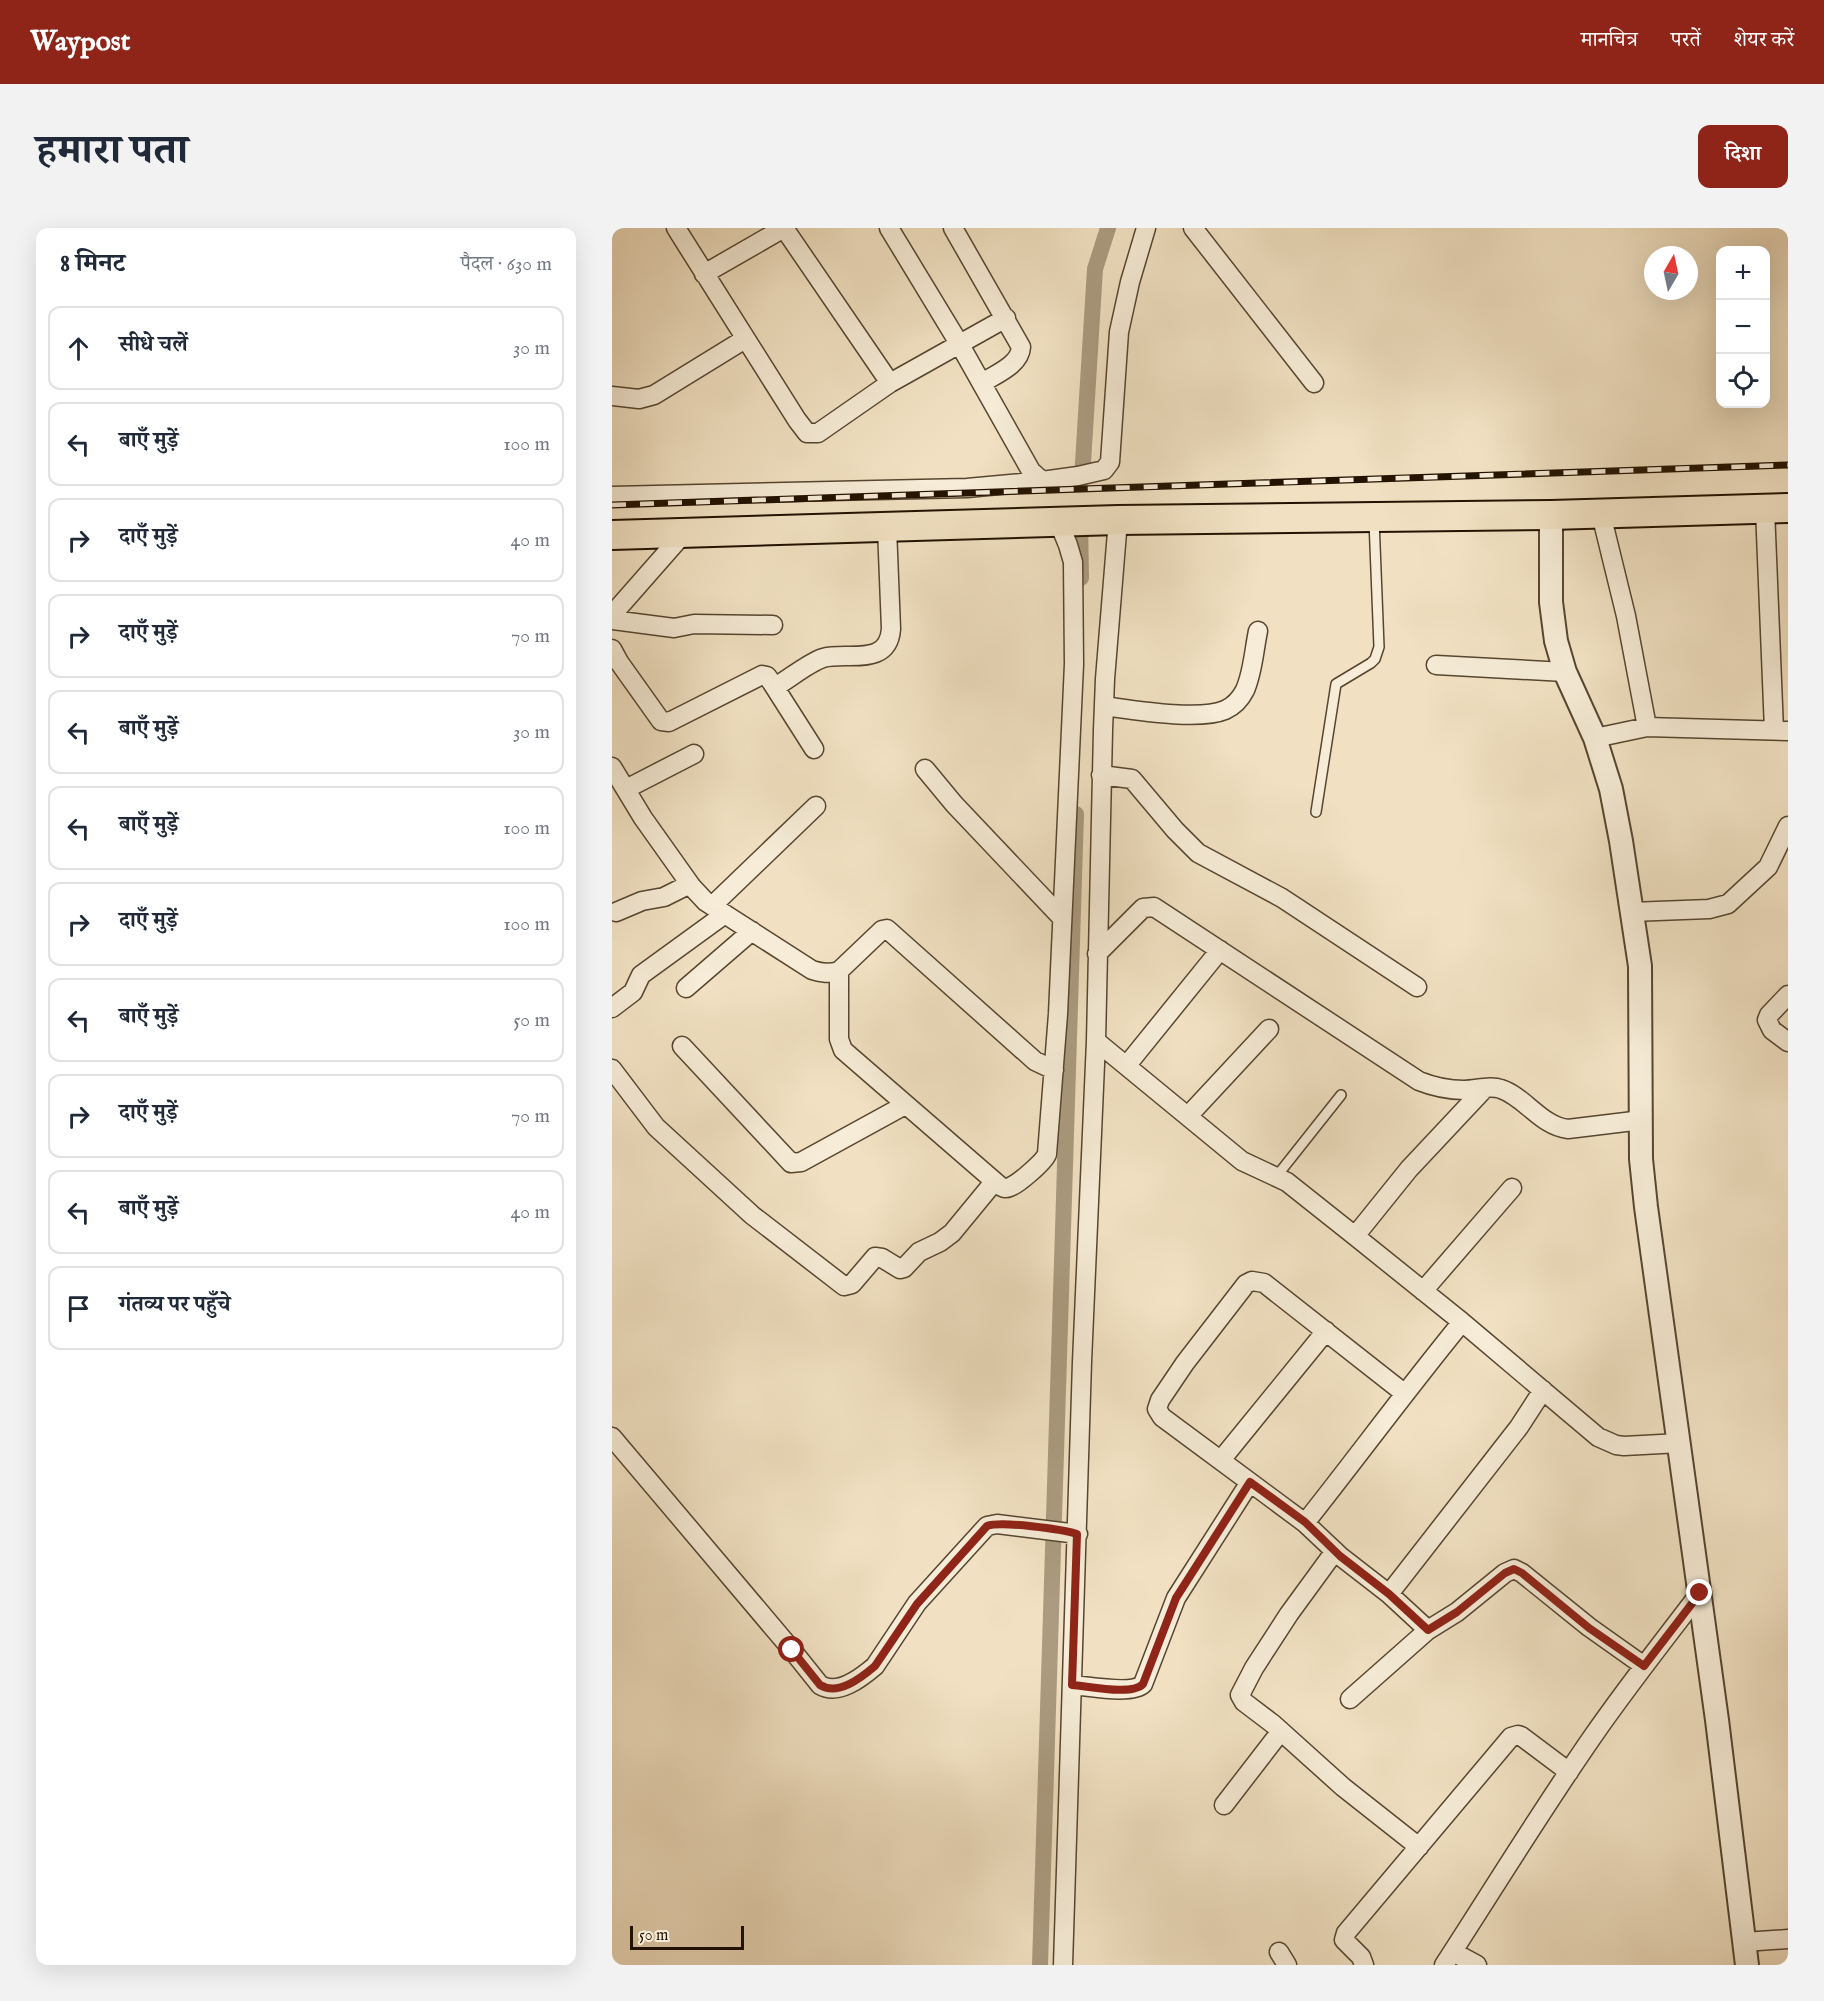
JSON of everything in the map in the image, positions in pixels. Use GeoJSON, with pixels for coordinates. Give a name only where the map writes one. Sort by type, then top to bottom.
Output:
{"type":"FeatureCollection","features":[{"type":"Feature","properties":{"kind":"highway"},"geometry":{"type":"LineString","coordinates":[[612,535],[1084,522],[1601,514],[1776,508]]}},
{"type":"Feature","properties":{"kind":"street"},"geometry":{"type":"LineString","coordinates":[[676,228],[797,420],[807,432],[818,433],[828,428],[890,382],[1005,318]]}},
{"type":"Feature","properties":{"kind":"street"},"geometry":{"type":"LineString","coordinates":[[704,274],[784,228],[890,382]]}},
{"type":"Feature","properties":{"kind":"street"},"geometry":{"type":"LineString","coordinates":[[889,228],[982,382],[1031,471],[1042,481]]}},
{"type":"Feature","properties":{"kind":"street"},"geometry":{"type":"LineString","coordinates":[[953,228],[1020,343],[1021,354],[1017,360],[982,382]]}},
{"type":"Feature","properties":{"kind":"street"},"geometry":{"type":"LineString","coordinates":[[612,496],[956,488],[1042,481],[1104,470],[1110,462],[1119,332],[1130,282],[1146,228]]}},
{"type":"Feature","properties":{"kind":"street"},"geometry":{"type":"LineString","coordinates":[[1193,228],[1314,382]]}},
{"type":"Feature","properties":{"kind":"street"},"geometry":{"type":"LineString","coordinates":[[612,396],[639,399],[654,395],[745,339]]}},
{"type":"Feature","properties":{"kind":"street"},"geometry":{"type":"LineString","coordinates":[[1595,738],[1647,727],[1781,731],[1776,508]]}},
{"type":"Feature","properties":{"kind":"street"},"geometry":{"type":"LineString","coordinates":[[1601,514],[1626,616],[1647,727]]}},
{"type":"Feature","properties":{"kind":"street"},"geometry":{"type":"LineString","coordinates":[[1551,515],[1552,620],[1556,641],[1565,672],[1595,738],[1611,789],[1640,966],[1641,1159],[1646,1207],[1700,1593],[1747,1965]]}},
{"type":"Feature","properties":{"kind":"street"},"geometry":{"type":"LineString","coordinates":[[1064,1965],[1074,1533],[1096,1041],[1105,679],[1084,522]]}},
{"type":"Feature","properties":{"kind":"street"},"geometry":{"type":"LineString","coordinates":[[839,971],[840,1044],[843,1050],[994,1182],[1004,1188],[1011,1186],[1046,1158],[1054,1070],[1074,664],[1073,562],[1068,545],[1084,522]]}},
{"type":"Feature","properties":{"kind":"street"},"geometry":{"type":"LineString","coordinates":[[775,687],[825,657],[858,657],[879,651],[884,647],[891,635],[887,528]]}},
{"type":"Feature","properties":{"kind":"street"},"geometry":{"type":"LineString","coordinates":[[612,617],[684,533]]}},
{"type":"Feature","properties":{"kind":"street"},"geometry":{"type":"LineString","coordinates":[[612,617],[674,628],[694,624],[773,625]]}},
{"type":"Feature","properties":{"kind":"street"},"geometry":{"type":"LineString","coordinates":[[1104,706],[1175,714],[1225,710],[1244,692],[1258,631]]}},
{"type":"Feature","properties":{"kind":"street"},"geometry":{"type":"LineString","coordinates":[[612,649],[640,692],[665,722],[762,675],[767,676],[814,749]]}},
{"type":"Feature","properties":{"kind":"street"},"geometry":{"type":"LineString","coordinates":[[1436,665],[1565,672]]}},
{"type":"Feature","properties":{"kind":"street"},"geometry":{"type":"LineString","coordinates":[[626,789],[694,754]]}},
{"type":"Feature","properties":{"kind":"street"},"geometry":{"type":"LineString","coordinates":[[612,767],[690,884],[719,910],[812,970],[832,974],[839,971],[882,930],[887,929],[1035,1061],[1054,1070]]}},
{"type":"Feature","properties":{"kind":"street"},"geometry":{"type":"LineString","coordinates":[[925,769],[1062,918]]}},
{"type":"Feature","properties":{"kind":"street"},"geometry":{"type":"LineString","coordinates":[[1101,775],[1132,779],[1175,830],[1198,853],[1282,898],[1417,987]]}},
{"type":"Feature","properties":{"kind":"street"},"geometry":{"type":"LineString","coordinates":[[612,1008],[633,992],[640,975],[719,910],[816,806]]}},
{"type":"Feature","properties":{"kind":"street"},"geometry":{"type":"LineString","coordinates":[[1632,912],[1708,909],[1728,904],[1768,867],[1788,826]]}},
{"type":"Feature","properties":{"kind":"street"},"geometry":{"type":"LineString","coordinates":[[616,912],[642,901],[664,897],[690,884]]}},
{"type":"Feature","properties":{"kind":"street"},"geometry":{"type":"LineString","coordinates":[[1097,954],[1143,908],[1149,906],[1157,908],[1419,1081],[1450,1090],[1494,1087],[1504,1089],[1560,1128],[1642,1120]]}},
{"type":"Feature","properties":{"kind":"street"},"geometry":{"type":"LineString","coordinates":[[686,988],[752,931]]}},
{"type":"Feature","properties":{"kind":"street"},"geometry":{"type":"LineString","coordinates":[[1126,1065],[1220,950]]}},
{"type":"Feature","properties":{"kind":"street"},"geometry":{"type":"LineString","coordinates":[[1788,995],[1768,1015],[1767,1020],[1772,1030],[1788,1042]]}},
{"type":"Feature","properties":{"kind":"street"},"geometry":{"type":"LineString","coordinates":[[1188,1116],[1269,1029]]}},
{"type":"Feature","properties":{"kind":"street"},"geometry":{"type":"LineString","coordinates":[[1096,1041],[1242,1161],[1287,1182],[1462,1322],[1598,1437],[1616,1445],[1680,1443]]}},
{"type":"Feature","properties":{"kind":"street"},"geometry":{"type":"LineString","coordinates":[[682,1046],[791,1163],[801,1162],[905,1105]]}},
{"type":"Feature","properties":{"kind":"street"},"geometry":{"type":"LineString","coordinates":[[612,1069],[656,1127],[752,1215],[844,1286],[852,1284],[875,1257],[882,1258],[900,1269],[904,1268],[919,1252],[940,1242],[952,1233],[994,1182]]}},
{"type":"Feature","properties":{"kind":"street"},"geometry":{"type":"LineString","coordinates":[[1355,1236],[1409,1169],[1485,1088]]}},
{"type":"Feature","properties":{"kind":"street"},"geometry":{"type":"LineString","coordinates":[[1423,1291],[1512,1188]]}},
{"type":"Feature","properties":{"kind":"street"},"geometry":{"type":"LineString","coordinates":[[1404,1393],[1264,1282],[1252,1281],[1246,1284],[1185,1363],[1156,1408],[1162,1417],[1305,1522],[1335,1551],[1389,1594],[1428,1630]]}},
{"type":"Feature","properties":{"kind":"street"},"geometry":{"type":"LineString","coordinates":[[1305,1522],[1462,1322]]}},
{"type":"Feature","properties":{"kind":"street"},"geometry":{"type":"LineString","coordinates":[[1221,1460],[1326,1331]]}},
{"type":"Feature","properties":{"kind":"street"},"geometry":{"type":"LineString","coordinates":[[1389,1594],[1519,1427],[1544,1390]]}},
{"type":"Feature","properties":{"kind":"street"},"geometry":{"type":"LineString","coordinates":[[612,1437],[820,1685],[825,1688],[842,1688],[875,1666],[917,1604],[987,1526],[997,1524],[1074,1533]]}},
{"type":"Feature","properties":{"kind":"street"},"geometry":{"type":"LineString","coordinates":[[1072,1685],[1127,1690],[1137,1689],[1143,1684],[1176,1598],[1250,1482]]}},
{"type":"Feature","properties":{"kind":"street"},"geometry":{"type":"LineString","coordinates":[[1335,1551],[1289,1614],[1240,1695],[1244,1702],[1281,1731],[1342,1787],[1419,1847]]}},
{"type":"Feature","properties":{"kind":"street"},"geometry":{"type":"LineString","coordinates":[[1350,1699],[1428,1630],[1457,1612],[1505,1573],[1514,1569],[1522,1573],[1589,1628],[1644,1666]]}},
{"type":"Feature","properties":{"kind":"street"},"geometry":{"type":"LineString","coordinates":[[1477,1965],[1449,1958],[1569,1772],[1644,1666],[1700,1593]]}},
{"type":"Feature","properties":{"kind":"street"},"geometry":{"type":"LineString","coordinates":[[1224,1805],[1281,1731]]}},
{"type":"Feature","properties":{"kind":"street"},"geometry":{"type":"LineString","coordinates":[[1364,1965],[1361,1957],[1344,1940],[1344,1937],[1514,1735],[1521,1736],[1569,1772]]}},
{"type":"Feature","properties":{"kind":"street"},"geometry":{"type":"LineString","coordinates":[[1744,1942],[1788,1939]]}},
{"type":"Feature","properties":{"kind":"lane"},"geometry":{"type":"LineString","coordinates":[[1316,812],[1336,684],[1371,663],[1379,647],[1373,517]]}},
{"type":"Feature","properties":{"kind":"lane"},"geometry":{"type":"LineString","coordinates":[[1276,1177],[1341,1095]]}},
{"type":"Feature","properties":{"kind":"waterway"},"geometry":{"type":"LineString","coordinates":[[1082,479],[1095,269],[1108,228]]}},
{"type":"Feature","properties":{"kind":"waterway"},"geometry":{"type":"LineString","coordinates":[[1080,519],[1081,578]]}},
{"type":"Feature","properties":{"kind":"waterway"},"geometry":{"type":"LineString","coordinates":[[1040,1965],[1076,814]]}},
{"type":"Feature","properties":{"kind":"railway"},"geometry":{"type":"LineString","coordinates":[[612,505],[1788,465]]}},
{"type":"Feature","properties":{"kind":"route"},"geometry":{"type":"LineString","coordinates":[[792,1650],[820,1685],[825,1688],[842,1688],[875,1666],[917,1604],[987,1526],[997,1524],[1045,1529],[1077,1534],[1072,1685],[1137,1689],[1143,1684],[1170,1608],[1250,1482],[1305,1522],[1340,1556],[1389,1594],[1428,1630],[1457,1612],[1505,1573],[1514,1569],[1522,1573],[1589,1628],[1644,1666],[1700,1593]]}}]}
